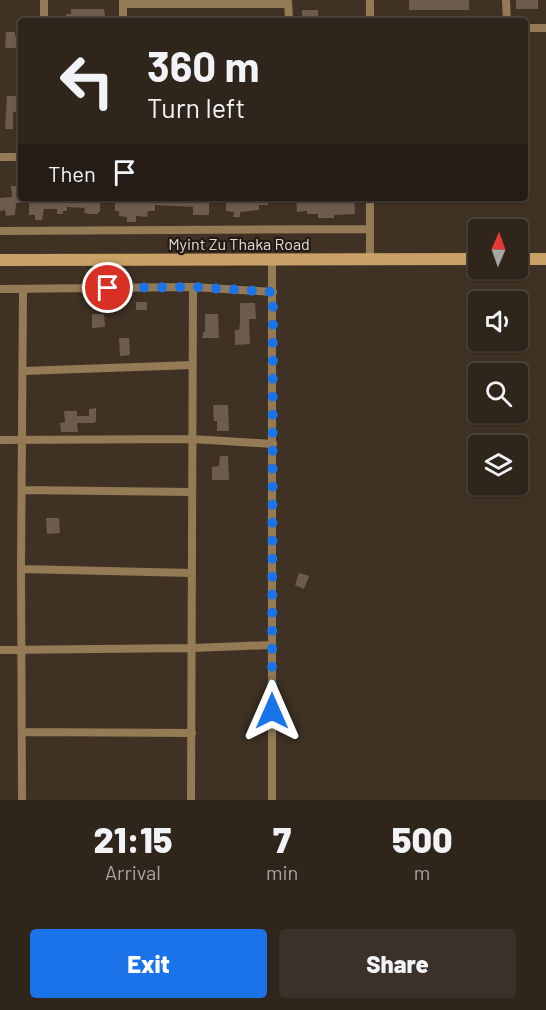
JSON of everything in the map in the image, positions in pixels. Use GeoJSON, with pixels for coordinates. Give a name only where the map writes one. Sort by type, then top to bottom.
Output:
{"type":"FeatureCollection","features":[{"type":"Feature","properties":{"kind":"street"},"geometry":{"type":"LineString","coordinates":[[44,0],[44,18]]}},
{"type":"Feature","properties":{"kind":"street"},"geometry":{"type":"LineString","coordinates":[[370,0],[370,18]]}},
{"type":"Feature","properties":{"kind":"street"},"geometry":{"type":"LineString","coordinates":[[506,0],[507,18]]}},
{"type":"Feature","properties":{"kind":"street"},"geometry":{"type":"LineString","coordinates":[[123,18],[123,2],[288,2],[289,18]]}},
{"type":"Feature","properties":{"kind":"street"},"geometry":{"type":"LineString","coordinates":[[528,28],[546,28]]}},
{"type":"Feature","properties":{"kind":"street"},"geometry":{"type":"LineString","coordinates":[[0,158],[18,157]]}},
{"type":"Feature","properties":{"kind":"street"},"geometry":{"type":"LineString","coordinates":[[369,259],[370,201]]}},
{"type":"Feature","properties":{"kind":"street"},"geometry":{"type":"LineString","coordinates":[[0,231],[369,229]]}},
{"type":"Feature","properties":{"kind":"street","name":"Myint Zu Thaka Road"},"geometry":{"type":"LineString","coordinates":[[0,260],[468,259]]}},
{"type":"Feature","properties":{"kind":"street"},"geometry":{"type":"LineString","coordinates":[[528,259],[546,259]]}},
{"type":"Feature","properties":{"kind":"street"},"geometry":{"type":"LineString","coordinates":[[272,260],[272,800]]}},
{"type":"Feature","properties":{"kind":"street"},"geometry":{"type":"LineString","coordinates":[[0,289],[193,287],[273,292]]}},
{"type":"Feature","properties":{"kind":"street"},"geometry":{"type":"LineString","coordinates":[[191,800],[193,287]]}},
{"type":"Feature","properties":{"kind":"street"},"geometry":{"type":"LineString","coordinates":[[22,800],[23,289]]}},
{"type":"Feature","properties":{"kind":"street"},"geometry":{"type":"LineString","coordinates":[[24,371],[192,365]]}},
{"type":"Feature","properties":{"kind":"street"},"geometry":{"type":"LineString","coordinates":[[0,440],[192,440],[273,444]]}},
{"type":"Feature","properties":{"kind":"street"},"geometry":{"type":"LineString","coordinates":[[22,490],[192,492]]}},
{"type":"Feature","properties":{"kind":"street"},"geometry":{"type":"LineString","coordinates":[[21,569],[192,573]]}},
{"type":"Feature","properties":{"kind":"street"},"geometry":{"type":"LineString","coordinates":[[0,650],[272,645]]}},
{"type":"Feature","properties":{"kind":"street"},"geometry":{"type":"LineString","coordinates":[[21,732],[192,733]]}},
{"type":"Feature","properties":{"kind":"building"},"geometry":{"type":"Polygon","coordinates":[[[409,0],[469,0],[469,10],[409,10],[409,0]]]}},
{"type":"Feature","properties":{"kind":"building"},"geometry":{"type":"Polygon","coordinates":[[[516,0],[538,0],[538,9],[516,9],[516,0]]]}},
{"type":"Feature","properties":{"kind":"building"},"geometry":{"type":"Polygon","coordinates":[[[71,9],[104,9],[106,18],[66,18],[66,14],[71,14],[71,9]]]}},
{"type":"Feature","properties":{"kind":"building"},"geometry":{"type":"Polygon","coordinates":[[[302,10],[318,10],[318,18],[302,18],[302,10]]]}},
{"type":"Feature","properties":{"kind":"building"},"geometry":{"type":"Polygon","coordinates":[[[6,32],[15,32],[18,48],[5,48],[6,32]]]}},
{"type":"Feature","properties":{"kind":"building"},"geometry":{"type":"Polygon","coordinates":[[[7,96],[18,96],[18,112],[13,112],[13,129],[5,129],[7,96]]]}},
{"type":"Feature","properties":{"kind":"building"},"geometry":{"type":"Polygon","coordinates":[[[11,186],[18,186],[20,203],[16,203],[15,215],[6,216],[5,210],[0,211],[0,198],[12,197],[11,186]]]}},
{"type":"Feature","properties":{"kind":"building"},"geometry":{"type":"Polygon","coordinates":[[[29,201],[100,201],[98,214],[84,213],[85,208],[67,207],[67,211],[63,211],[63,214],[57,214],[57,209],[44,209],[42,220],[35,220],[35,215],[29,215],[29,201]]]}},
{"type":"Feature","properties":{"kind":"building"},"geometry":{"type":"Polygon","coordinates":[[[115,201],[209,201],[209,215],[193,215],[193,207],[155,205],[155,211],[148,211],[147,217],[136,216],[136,222],[127,222],[127,217],[119,216],[119,211],[115,211],[115,201]]]}},
{"type":"Feature","properties":{"kind":"building"},"geometry":{"type":"Polygon","coordinates":[[[234,201],[268,201],[268,205],[259,205],[259,210],[240,212],[240,217],[233,217],[234,212],[226,211],[226,203],[234,203],[234,201]]]}},
{"type":"Feature","properties":{"kind":"building"},"geometry":{"type":"Polygon","coordinates":[[[296,201],[354,201],[355,214],[318,218],[318,214],[307,214],[307,211],[297,212],[296,201]]]}},
{"type":"Feature","properties":{"kind":"building"},"geometry":{"type":"Polygon","coordinates":[[[136,302],[147,302],[147,310],[136,310],[136,302]]]}},
{"type":"Feature","properties":{"kind":"building"},"geometry":{"type":"Polygon","coordinates":[[[240,303],[255,303],[256,319],[249,319],[250,344],[235,345],[235,330],[239,330],[240,323],[240,303]]]}},
{"type":"Feature","properties":{"kind":"building"},"geometry":{"type":"Polygon","coordinates":[[[92,314],[104,314],[105,327],[92,328],[92,314]]]}},
{"type":"Feature","properties":{"kind":"building"},"geometry":{"type":"Polygon","coordinates":[[[205,314],[218,314],[219,338],[202,338],[205,332],[205,314]]]}},
{"type":"Feature","properties":{"kind":"building"},"geometry":{"type":"Polygon","coordinates":[[[119,338],[129,338],[130,355],[120,356],[119,338]]]}},
{"type":"Feature","properties":{"kind":"building"},"geometry":{"type":"Polygon","coordinates":[[[213,405],[228,405],[229,431],[217,431],[213,405]]]}},
{"type":"Feature","properties":{"kind":"building"},"geometry":{"type":"Polygon","coordinates":[[[96,408],[94,423],[77,423],[78,432],[61,432],[60,423],[65,422],[64,411],[77,411],[77,416],[89,416],[89,409],[96,408]]]}},
{"type":"Feature","properties":{"kind":"building"},"geometry":{"type":"Polygon","coordinates":[[[220,456],[228,456],[229,480],[212,480],[212,467],[219,466],[220,456]]]}},
{"type":"Feature","properties":{"kind":"building"},"geometry":{"type":"Polygon","coordinates":[[[46,518],[59,518],[60,533],[47,534],[46,518]]]}},
{"type":"Feature","properties":{"kind":"building"},"geometry":{"type":"Polygon","coordinates":[[[299,573],[309,576],[304,589],[295,585],[299,573]]]}},
{"type":"Feature","properties":{"kind":"route"},"geometry":{"type":"LineString","coordinates":[[108,288],[193,287],[273,292],[272,711]]}}]}
